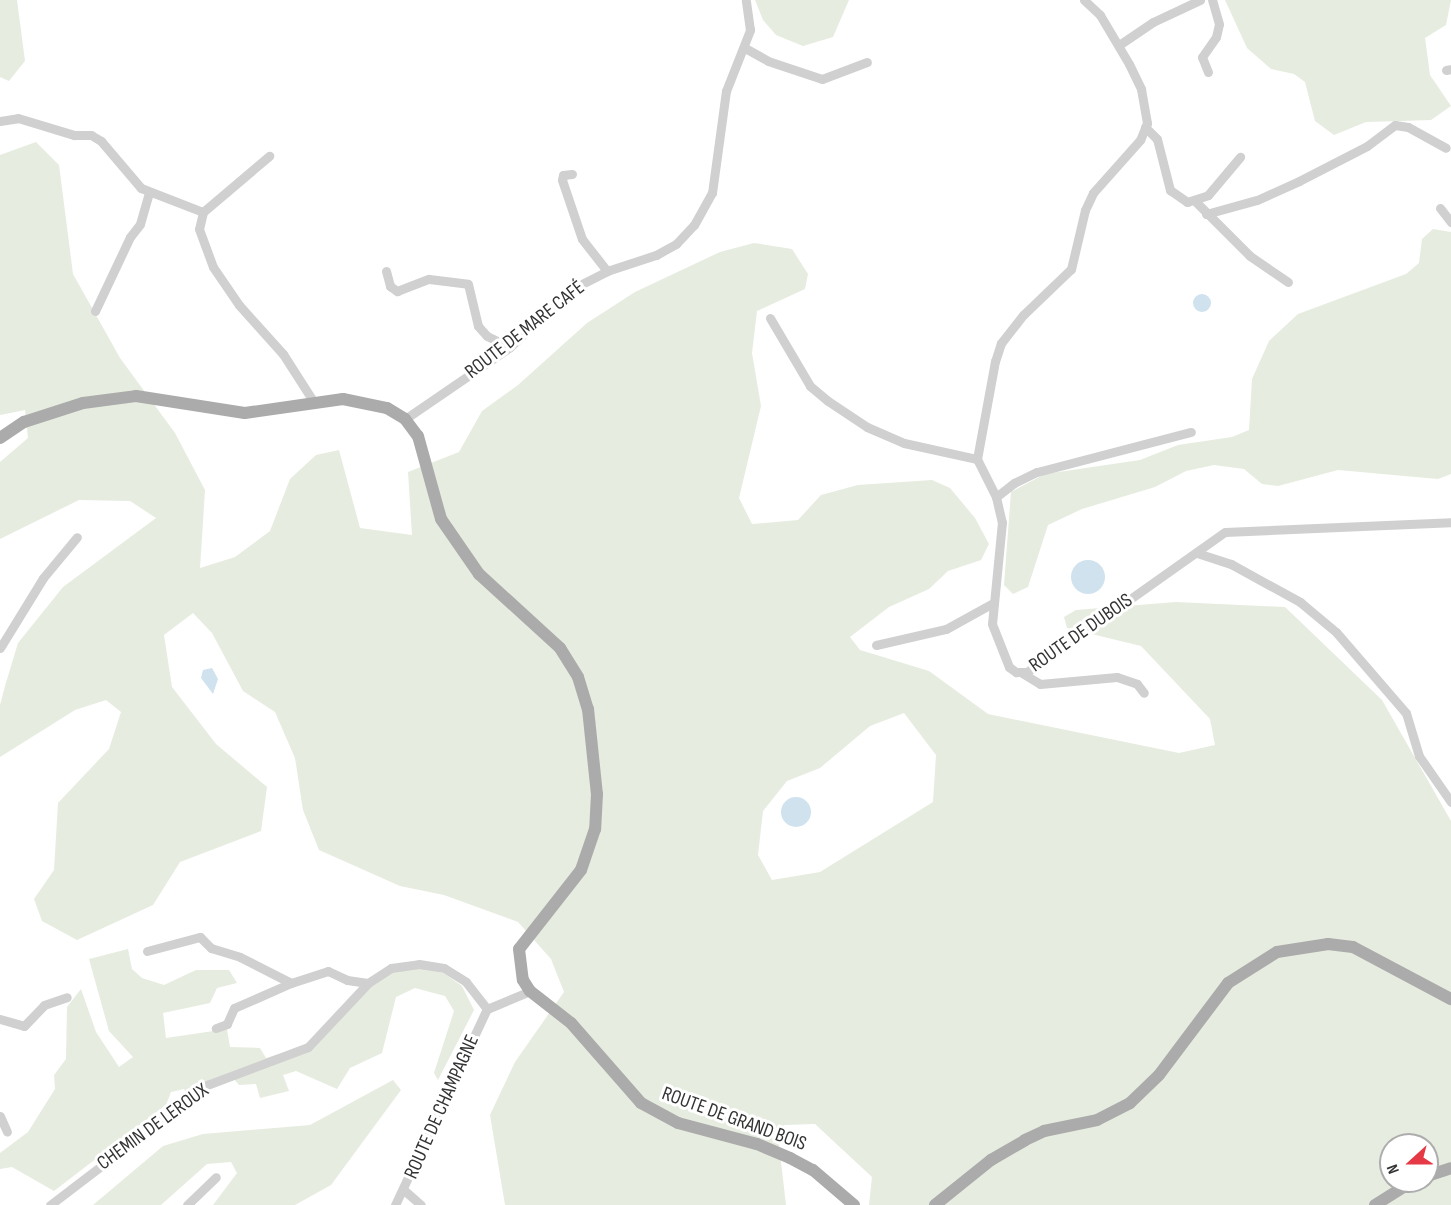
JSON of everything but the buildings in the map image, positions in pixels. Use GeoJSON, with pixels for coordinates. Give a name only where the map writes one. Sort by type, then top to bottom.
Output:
{"type":"FeatureCollection","features":[{"type":"Feature","properties":{"kind":"main road"},"geometry":{"type":"LineString","coordinates":[[0,438],[24,422],[83,403],[108,399],[153,397],[245,413],[314,401],[343,399],[368,402],[405,419]]}},
{"type":"Feature","properties":{"kind":"main road","name":"ROUTE DE GRAND BOIS"},"geometry":{"type":"LineString","coordinates":[[405,419],[418,436],[441,519],[479,574],[560,648],[578,677],[588,709],[597,794],[595,829],[581,870],[519,950],[519,971],[530,991],[571,1023],[622,1084],[657,1114],[757,1144],[790,1158],[813,1170],[854,1205]]}},
{"type":"Feature","properties":{"kind":"main road"},"geometry":{"type":"LineString","coordinates":[[935,1205],[991,1160],[1025,1140],[1044,1131],[1097,1120],[1130,1103],[1159,1075],[1228,982],[1277,952],[1328,944],[1353,947],[1451,999]]}},
{"type":"Feature","properties":{"kind":"main road"},"geometry":{"type":"LineString","coordinates":[[1375,1205],[1394,1193]]}},
{"type":"Feature","properties":{"kind":"street","name":"ROUTE DE MARE CAFÉ"},"geometry":{"type":"LineString","coordinates":[[405,419],[510,347],[574,288],[607,271],[656,255],[676,244],[694,225],[712,193],[726,91],[745,48],[750,30],[746,0]]}},
{"type":"Feature","properties":{"kind":"street"},"geometry":{"type":"LineString","coordinates":[[770,318],[810,386],[867,428],[904,442],[977,459],[1001,343],[1023,315],[1071,269],[1085,210],[1093,193],[1136,145],[1145,127],[1147,111],[1141,89],[1119,45],[1100,15],[1084,0]]}},
{"type":"Feature","properties":{"kind":"street"},"geometry":{"type":"LineString","coordinates":[[1119,45],[1153,22],[1200,0]]}},
{"type":"Feature","properties":{"kind":"street"},"geometry":{"type":"LineString","coordinates":[[1208,72],[1202,57],[1216,37],[1219,24],[1212,0]]}},
{"type":"Feature","properties":{"kind":"street"},"geometry":{"type":"LineString","coordinates":[[745,48],[768,61],[822,79],[867,62]]}},
{"type":"Feature","properties":{"kind":"street"},"geometry":{"type":"LineString","coordinates":[[0,121],[18,118],[74,135],[91,135],[101,141],[141,188],[203,212]]}},
{"type":"Feature","properties":{"kind":"street"},"geometry":{"type":"LineString","coordinates":[[1206,214],[1257,200],[1299,181],[1367,146],[1395,125],[1408,127],[1446,148]]}},
{"type":"Feature","properties":{"kind":"street"},"geometry":{"type":"LineString","coordinates":[[1145,127],[1157,139],[1170,190],[1178,199],[1196,202],[1208,195],[1240,157]]}},
{"type":"Feature","properties":{"kind":"street"},"geometry":{"type":"LineString","coordinates":[[269,156],[203,212],[199,229],[213,267],[239,305],[283,354],[314,401]]}},
{"type":"Feature","properties":{"kind":"street"},"geometry":{"type":"LineString","coordinates":[[572,174],[566,174],[562,180],[582,239],[607,271]]}},
{"type":"Feature","properties":{"kind":"street"},"geometry":{"type":"LineString","coordinates":[[95,311],[130,237],[140,224],[148,192]]}},
{"type":"Feature","properties":{"kind":"street"},"geometry":{"type":"LineString","coordinates":[[1196,202],[1259,263],[1288,282]]}},
{"type":"Feature","properties":{"kind":"street"},"geometry":{"type":"LineString","coordinates":[[1440,208],[1451,222]]}},
{"type":"Feature","properties":{"kind":"street"},"geometry":{"type":"LineString","coordinates":[[386,271],[390,286],[397,291],[429,279],[463,281],[472,290],[475,321],[482,332],[510,347]]}},
{"type":"Feature","properties":{"kind":"street"},"geometry":{"type":"LineString","coordinates":[[996,497],[1037,472],[1191,432]]}},
{"type":"Feature","properties":{"kind":"street","name":"ROUTE DE DUBOIS"},"geometry":{"type":"LineString","coordinates":[[977,459],[996,497],[1002,538],[992,624],[998,645],[1009,667],[1022,673],[1225,532],[1451,522]]}},
{"type":"Feature","properties":{"kind":"street"},"geometry":{"type":"LineString","coordinates":[[0,648],[43,578],[77,537]]}},
{"type":"Feature","properties":{"kind":"street"},"geometry":{"type":"LineString","coordinates":[[1197,553],[1231,564],[1300,602],[1336,632],[1401,706],[1419,756],[1451,802]]}},
{"type":"Feature","properties":{"kind":"street"},"geometry":{"type":"LineString","coordinates":[[876,645],[959,624],[993,603]]}},
{"type":"Feature","properties":{"kind":"street"},"geometry":{"type":"LineString","coordinates":[[1022,673],[1040,684],[1117,677],[1137,684],[1144,693]]}},
{"type":"Feature","properties":{"kind":"street"},"geometry":{"type":"LineString","coordinates":[[147,951],[200,937],[210,948],[240,957],[291,984]]}},
{"type":"Feature","properties":{"kind":"street","name":"CHEMIN DE LEROUX"},"geometry":{"type":"LineString","coordinates":[[50,1205],[166,1112],[207,1085],[308,1047],[368,983],[399,966],[439,966],[466,982],[487,1009]]}},
{"type":"Feature","properties":{"kind":"street"},"geometry":{"type":"LineString","coordinates":[[216,1028],[227,1024],[232,1010],[239,1005],[328,971],[346,980],[368,983]]}},
{"type":"Feature","properties":{"kind":"street"},"geometry":{"type":"LineString","coordinates":[[487,1009],[530,991]]}},
{"type":"Feature","properties":{"kind":"street"},"geometry":{"type":"LineString","coordinates":[[0,1019],[24,1026],[44,1005],[67,997]]}},
{"type":"Feature","properties":{"kind":"street","name":"ROUTE DE CHAMPAGNE"},"geometry":{"type":"LineString","coordinates":[[395,1205],[405,1191],[446,1093],[487,1009]]}},
{"type":"Feature","properties":{"kind":"street"},"geometry":{"type":"LineString","coordinates":[[0,1116],[6,1132]]}},
{"type":"Feature","properties":{"kind":"street"},"geometry":{"type":"LineString","coordinates":[[187,1205],[216,1177]]}},
{"type":"Feature","properties":{"kind":"street"},"geometry":{"type":"LineString","coordinates":[[405,1191],[421,1205]]}},
{"type":"Feature","properties":{"kind":"shaded area"},"geometry":{"type":"Polygon","coordinates":[[[0,0],[17,0],[25,61],[9,81],[0,77],[0,0]]]}},
{"type":"Feature","properties":{"kind":"shaded area"},"geometry":{"type":"Polygon","coordinates":[[[755,0],[849,0],[833,37],[803,46],[776,35],[763,20],[755,0]]]}},
{"type":"Feature","properties":{"kind":"shaded area"},"geometry":{"type":"Polygon","coordinates":[[[1225,0],[1451,0],[1446,25],[1425,38],[1430,75],[1451,106],[1431,120],[1366,122],[1334,135],[1315,121],[1305,82],[1294,74],[1271,69],[1247,48],[1225,0]]]}},
{"type":"Feature","properties":{"kind":"shaded area"},"geometry":{"type":"Polygon","coordinates":[[[36,142],[59,165],[73,274],[120,358],[175,433],[205,490],[200,568],[235,557],[270,531],[290,479],[316,455],[339,450],[360,528],[412,535],[408,472],[459,452],[482,411],[518,385],[587,323],[635,292],[720,252],[754,243],[792,249],[808,274],[805,289],[757,311],[752,353],[761,406],[739,498],[752,524],[798,520],[821,495],[858,485],[932,480],[950,488],[975,518],[989,544],[981,560],[948,571],[929,589],[889,607],[850,637],[860,650],[929,671],[988,714],[1179,753],[1215,745],[1210,719],[1141,646],[1067,628],[1064,617],[1076,610],[1176,602],[1285,607],[1382,700],[1451,821],[1451,1205],[869,1205],[872,1177],[815,1124],[784,1125],[778,1136],[786,1205],[505,1205],[490,1115],[515,1062],[564,992],[551,959],[518,922],[444,895],[400,886],[319,850],[303,810],[295,758],[275,712],[243,691],[212,633],[193,613],[164,635],[172,687],[216,744],[267,787],[261,831],[180,862],[153,905],[77,940],[42,921],[34,899],[54,870],[58,803],[109,749],[121,712],[106,700],[75,710],[0,757],[0,705],[5,686],[18,643],[63,587],[156,518],[130,501],[79,500],[0,539],[0,462],[28,438],[25,410],[0,415],[0,155],[36,142]],[[904,713],[870,726],[820,768],[787,781],[763,811],[758,855],[772,880],[820,872],[933,802],[936,755],[904,713]]]}},
{"type":"Feature","properties":{"kind":"shaded area"},"geometry":{"type":"Polygon","coordinates":[[[1433,229],[1451,232],[1451,474],[1438,479],[1338,470],[1278,486],[1262,484],[1244,469],[1214,465],[1186,471],[1155,487],[1082,509],[1048,525],[1028,587],[1013,594],[1004,585],[1011,492],[1045,474],[1140,460],[1178,445],[1232,437],[1249,430],[1252,379],[1269,341],[1298,314],[1406,274],[1419,263],[1422,239],[1433,229]]]}},
{"type":"Feature","properties":{"kind":"shaded area"},"geometry":{"type":"Polygon","coordinates":[[[128,949],[132,969],[142,978],[164,985],[196,970],[229,970],[237,983],[217,988],[210,1003],[163,1013],[166,1038],[227,1029],[230,1047],[260,1048],[266,1058],[318,1042],[369,985],[389,972],[404,968],[429,968],[445,974],[462,986],[474,1010],[438,1080],[434,1073],[454,1011],[445,996],[415,988],[396,997],[382,1053],[350,1068],[337,1089],[296,1071],[283,1075],[289,1091],[260,1098],[256,1084],[239,1085],[229,1073],[186,1093],[184,1089],[171,1092],[166,1105],[54,1191],[12,1167],[0,1169],[0,1153],[28,1132],[55,1089],[54,1075],[66,1059],[67,1007],[81,989],[96,1032],[119,1067],[133,1057],[109,1031],[89,959],[128,949]]]}},
{"type":"Feature","properties":{"kind":"shaded area"},"geometry":{"type":"Polygon","coordinates":[[[393,1080],[401,1090],[331,1185],[295,1205],[213,1205],[237,1173],[231,1162],[207,1164],[161,1205],[93,1205],[163,1146],[203,1134],[310,1125],[393,1080]]]}},
{"type":"Feature","properties":{"kind":"water"},"geometry":{"type":"Polygon","coordinates":[[[1202,294],[1208,297],[1211,303],[1208,309],[1202,312],[1196,309],[1193,303],[1196,297],[1202,294]]]}},
{"type":"Feature","properties":{"kind":"water"},"geometry":{"type":"Polygon","coordinates":[[[1088,560],[1100,565],[1105,577],[1100,589],[1088,594],[1076,589],[1071,577],[1076,565],[1088,560]]]}},
{"type":"Feature","properties":{"kind":"water"},"geometry":{"type":"Polygon","coordinates":[[[212,668],[218,679],[213,694],[201,678],[203,670],[212,668]]]}},
{"type":"Feature","properties":{"kind":"water"},"geometry":{"type":"Polygon","coordinates":[[[796,797],[807,801],[811,812],[807,823],[796,827],[785,823],[781,812],[785,801],[796,797]]]}}]}
